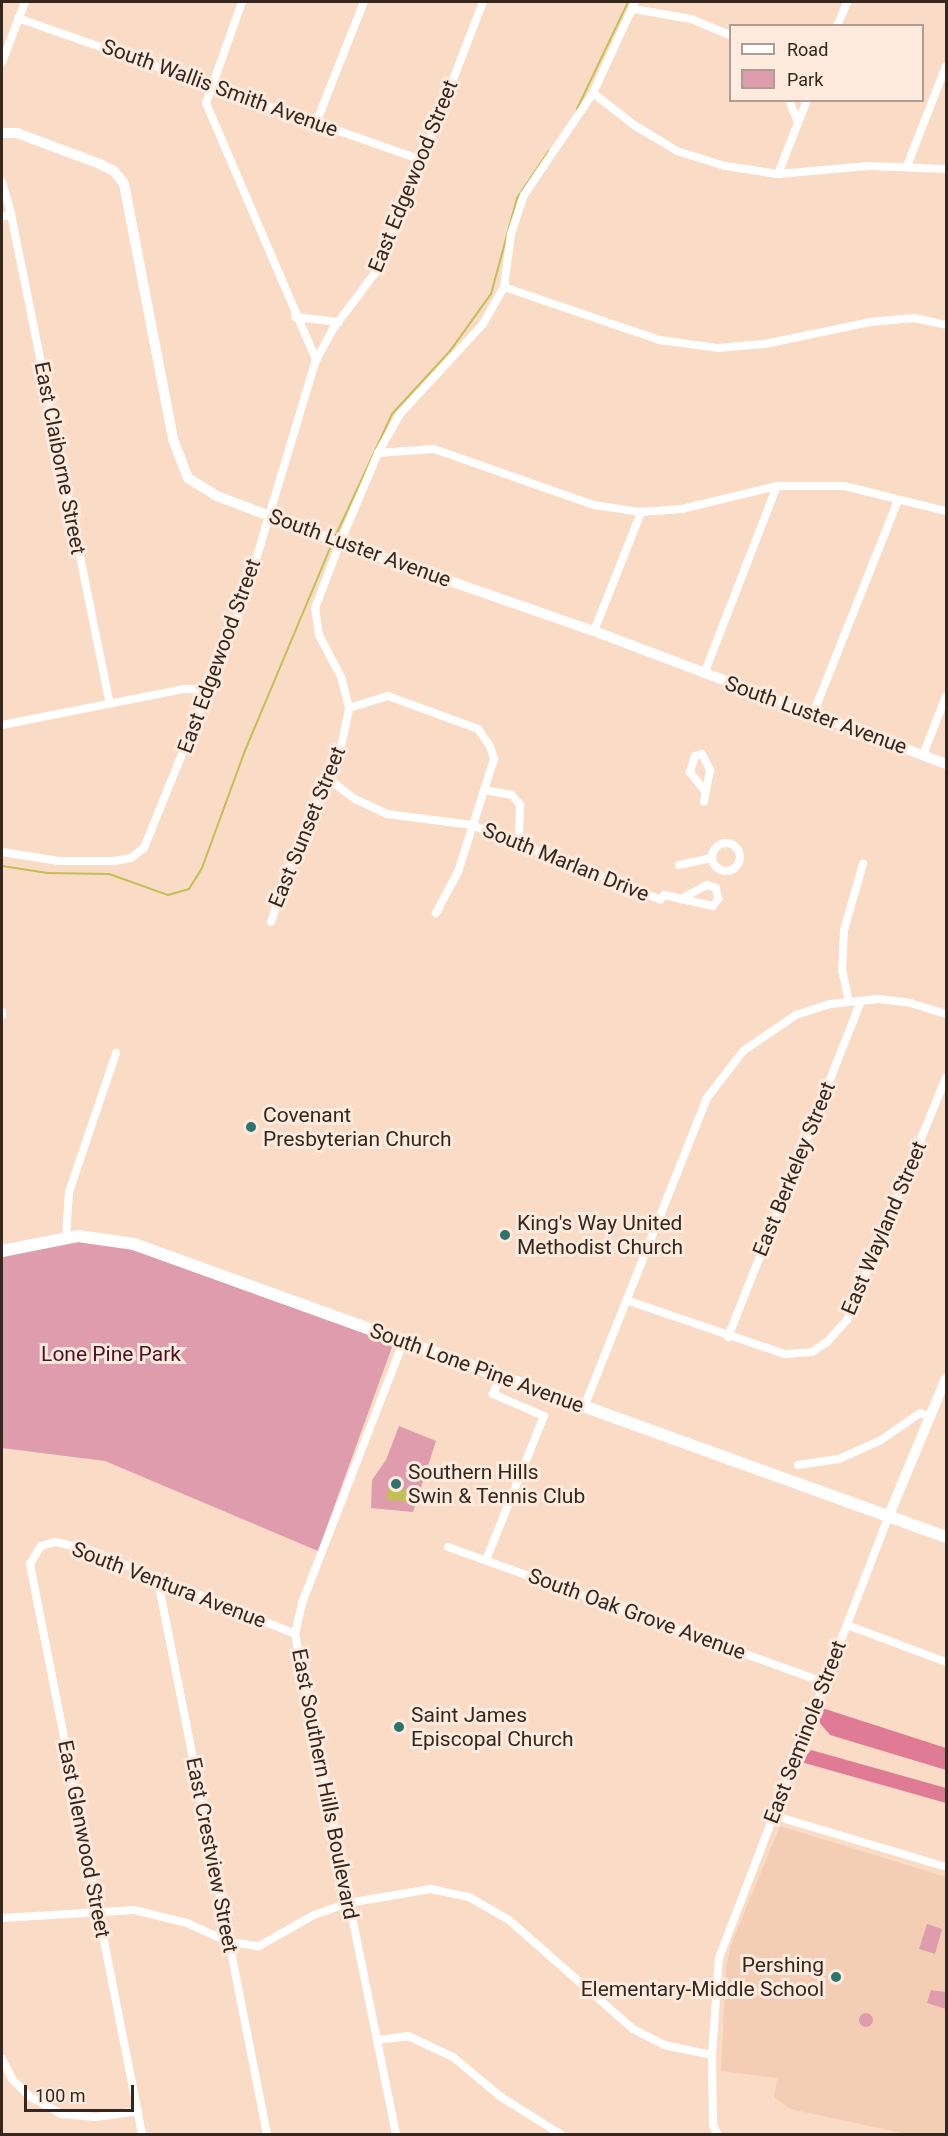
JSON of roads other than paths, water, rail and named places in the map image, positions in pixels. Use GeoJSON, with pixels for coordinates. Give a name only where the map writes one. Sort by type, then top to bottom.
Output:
{"type":"FeatureCollection","features":[{"type":"Feature","properties":{"kind":"main road","name":"South Lone Pine Avenue"},"geometry":{"type":"LineString","coordinates":[[2,1251],[66,1237],[100,1237],[134,1244],[946,1537]]}},
{"type":"Feature","properties":{"kind":"street"},"geometry":{"type":"LineString","coordinates":[[2,62],[25,2]]}},
{"type":"Feature","properties":{"kind":"street"},"geometry":{"type":"LineString","coordinates":[[242,2],[206,103],[295,317],[316,360]]}},
{"type":"Feature","properties":{"kind":"street"},"geometry":{"type":"LineString","coordinates":[[316,123],[364,2]]}},
{"type":"Feature","properties":{"kind":"street","name":"East Edgewood Street"},"geometry":{"type":"LineString","coordinates":[[2,852],[59,861],[114,861],[131,858],[144,848],[242,606],[316,360],[339,322],[381,265],[483,2]]}},
{"type":"Feature","properties":{"kind":"street"},"geometry":{"type":"LineString","coordinates":[[838,24],[847,2]]}},
{"type":"Feature","properties":{"kind":"street"},"geometry":{"type":"LineString","coordinates":[[634,5],[691,19],[729,34]]}},
{"type":"Feature","properties":{"kind":"street","name":"East Sunset Street"},"geometry":{"type":"LineString","coordinates":[[271,922],[298,842],[329,779],[341,747],[349,708],[341,676],[319,635],[315,608],[335,541],[378,453],[400,414],[483,324],[504,287],[511,234],[524,195],[593,93],[634,5]]}},
{"type":"Feature","properties":{"kind":"street","name":"South Wallis Smith Avenue"},"geometry":{"type":"LineString","coordinates":[[18,18],[421,160]]}},
{"type":"Feature","properties":{"kind":"street"},"geometry":{"type":"LineString","coordinates":[[907,166],[946,66]]}},
{"type":"Feature","properties":{"kind":"street"},"geometry":{"type":"LineString","coordinates":[[593,93],[634,125],[677,151],[725,166],[778,174],[907,166],[946,169]]}},
{"type":"Feature","properties":{"kind":"street"},"geometry":{"type":"LineString","coordinates":[[790,102],[798,122]]}},
{"type":"Feature","properties":{"kind":"street"},"geometry":{"type":"LineString","coordinates":[[778,174],[806,102]]}},
{"type":"Feature","properties":{"kind":"street","name":"South Luster Avenue"},"geometry":{"type":"LineString","coordinates":[[2,133],[17,133],[100,164],[114,171],[124,184],[182,467],[198,487],[335,541],[594,631],[946,764]]}},
{"type":"Feature","properties":{"kind":"street","name":"East Claiborne Street"},"geometry":{"type":"LineString","coordinates":[[2,182],[6,216],[109,702]]}},
{"type":"Feature","properties":{"kind":"street"},"geometry":{"type":"LineString","coordinates":[[504,287],[660,340],[718,348],[765,344],[870,322],[914,318],[946,325]]}},
{"type":"Feature","properties":{"kind":"street"},"geometry":{"type":"LineString","coordinates":[[295,317],[339,322]]}},
{"type":"Feature","properties":{"kind":"street"},"geometry":{"type":"LineString","coordinates":[[378,453],[434,449],[594,506],[640,512],[682,509],[777,486],[844,486],[946,511]]}},
{"type":"Feature","properties":{"kind":"street"},"geometry":{"type":"LineString","coordinates":[[704,674],[777,486]]}},
{"type":"Feature","properties":{"kind":"street"},"geometry":{"type":"LineString","coordinates":[[813,714],[898,500]]}},
{"type":"Feature","properties":{"kind":"street"},"geometry":{"type":"LineString","coordinates":[[594,631],[640,512]]}},
{"type":"Feature","properties":{"kind":"street"},"geometry":{"type":"LineString","coordinates":[[2,725],[109,702],[184,689],[209,690]]}},
{"type":"Feature","properties":{"kind":"street"},"geometry":{"type":"LineString","coordinates":[[349,708],[388,696],[478,729],[490,746],[494,759],[458,872],[436,913]]}},
{"type":"Feature","properties":{"kind":"street"},"geometry":{"type":"LineString","coordinates":[[923,755],[946,696]]}},
{"type":"Feature","properties":{"kind":"street"},"geometry":{"type":"LineString","coordinates":[[329,779],[355,799],[387,814],[472,825]]}},
{"type":"Feature","properties":{"kind":"street"},"geometry":{"type":"LineString","coordinates":[[484,790],[512,795],[520,805],[519,843]]}},
{"type":"Feature","properties":{"kind":"street"},"geometry":{"type":"LineString","coordinates":[[704,790],[704,801]]}},
{"type":"Feature","properties":{"kind":"street","name":"South Marlan Drive"},"geometry":{"type":"LineString","coordinates":[[472,825],[663,898],[681,899]]}},
{"type":"Feature","properties":{"kind":"street"},"geometry":{"type":"LineString","coordinates":[[679,865],[712,858]]}},
{"type":"Feature","properties":{"kind":"street"},"geometry":{"type":"LineString","coordinates":[[849,1002],[842,970],[844,930],[850,899],[863,864]]}},
{"type":"Feature","properties":{"kind":"street","name":"East Berkeley Street"},"geometry":{"type":"LineString","coordinates":[[728,1337],[861,1001]]}},
{"type":"Feature","properties":{"kind":"street"},"geometry":{"type":"LineString","coordinates":[[584,1407],[707,1098],[743,1051],[796,1015],[849,1002],[910,1003],[946,1014]]}},
{"type":"Feature","properties":{"kind":"street"},"geometry":{"type":"LineString","coordinates":[[66,1237],[69,1192],[116,1053]]}},
{"type":"Feature","properties":{"kind":"street","name":"East Wayland Street"},"geometry":{"type":"LineString","coordinates":[[728,1337],[785,1354],[812,1352],[828,1342],[847,1320],[946,1077]]}},
{"type":"Feature","properties":{"kind":"street"},"geometry":{"type":"LineString","coordinates":[[626,1300],[728,1337]]}},
{"type":"Feature","properties":{"kind":"street","name":"East Southern Hills Boulevard"},"geometry":{"type":"LineString","coordinates":[[396,2134],[295,1634],[302,1603],[404,1340]]}},
{"type":"Feature","properties":{"kind":"street"},"geometry":{"type":"LineString","coordinates":[[486,1560],[544,1416],[493,1394],[501,1376]]}},
{"type":"Feature","properties":{"kind":"street","name":"East Seminole Street"},"geometry":{"type":"LineString","coordinates":[[717,2134],[713,2125],[712,2055],[719,1958],[889,1515],[946,1378]]}},
{"type":"Feature","properties":{"kind":"street"},"geometry":{"type":"LineString","coordinates":[[798,1464],[839,1459],[881,1440],[920,1413],[931,1417]]}},
{"type":"Feature","properties":{"kind":"street","name":"South Ventura Avenue"},"geometry":{"type":"LineString","coordinates":[[41,1546],[56,1542],[87,1549],[295,1634]]}},
{"type":"Feature","properties":{"kind":"street","name":"East Glenwood Street"},"geometry":{"type":"LineString","coordinates":[[41,1546],[30,1564],[142,2134]]}},
{"type":"Feature","properties":{"kind":"street","name":"South Oak Grove Avenue"},"geometry":{"type":"LineString","coordinates":[[448,1547],[825,1683]]}},
{"type":"Feature","properties":{"kind":"street","name":"East Crestview Street"},"geometry":{"type":"LineString","coordinates":[[157,1576],[267,2134]]}},
{"type":"Feature","properties":{"kind":"street"},"geometry":{"type":"LineString","coordinates":[[847,1625],[946,1662]]}},
{"type":"Feature","properties":{"kind":"street"},"geometry":{"type":"LineString","coordinates":[[772,1815],[946,1867]]}},
{"type":"Feature","properties":{"kind":"street"},"geometry":{"type":"LineString","coordinates":[[2,1918],[99,1912],[144,1913],[187,1923],[230,1942],[259,1946],[314,1915],[348,1903],[431,1889],[469,1898],[508,1920],[633,2029],[664,2045],[712,2055]]}},
{"type":"Feature","properties":{"kind":"street"},"geometry":{"type":"LineString","coordinates":[[377,2040],[408,2036],[453,2056],[501,2097],[561,2134]]}},
{"type":"Feature","properties":{"kind":"street"},"geometry":{"type":"LineString","coordinates":[[2,2059],[23,2090],[61,2114],[96,2117],[138,2111]]}},
{"type":"Feature","properties":{"kind":"waterway"},"geometry":{"type":"LineString","coordinates":[[577,109],[628,2]]}},
{"type":"Feature","properties":{"kind":"waterway"},"geometry":{"type":"LineString","coordinates":[[334,539],[392,414],[450,351],[491,294],[517,198],[549,151]]}},
{"type":"Feature","properties":{"kind":"waterway"},"geometry":{"type":"LineString","coordinates":[[2,866],[47,873],[109,874],[168,895],[189,889],[202,868],[244,753],[332,544]]}},
{"type":"Feature","properties":{"kind":"place","name":"Covenant Presbyterian Church"},"geometry":{"type":"Point","coordinates":[251,1127]}},
{"type":"Feature","properties":{"kind":"place","name":"King's Way United Methodist Church"},"geometry":{"type":"Point","coordinates":[505,1235]}},
{"type":"Feature","properties":{"kind":"place","name":"Southern Hills Swin & Tennis Club"},"geometry":{"type":"Point","coordinates":[396,1484]}},
{"type":"Feature","properties":{"kind":"place","name":"Saint James Episcopal Church"},"geometry":{"type":"Point","coordinates":[399,1727]}},
{"type":"Feature","properties":{"kind":"place","name":"Pershing Elementary-Middle School"},"geometry":{"type":"Point","coordinates":[836,1977]}},
{"type":"Feature","properties":{"kind":"park label","name":"Lone Pine Park"},"geometry":{"type":"Point","coordinates":[111,1354]}}]}
